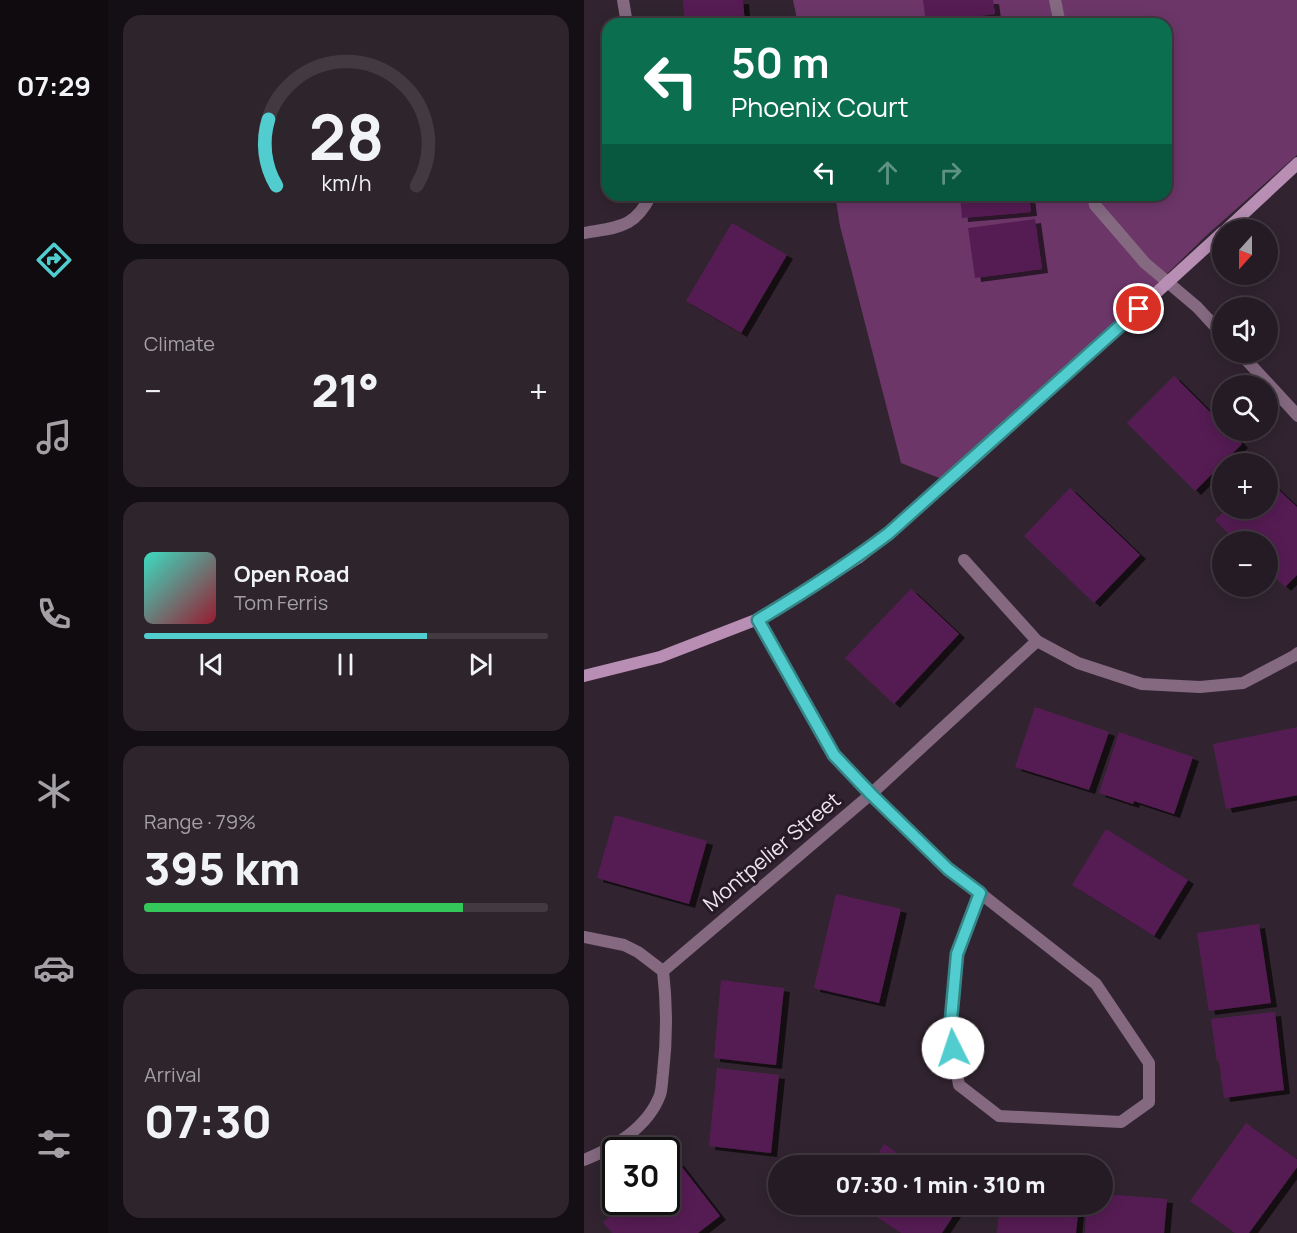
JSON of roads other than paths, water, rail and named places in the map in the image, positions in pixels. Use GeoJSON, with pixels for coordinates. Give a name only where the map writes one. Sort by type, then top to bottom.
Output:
{"type":"FeatureCollection","features":[{"type":"Feature","properties":{"kind":"street"},"geometry":{"type":"LineString","coordinates":[[623,0],[626,18]]}},
{"type":"Feature","properties":{"kind":"street"},"geometry":{"type":"LineString","coordinates":[[1055,0],[1059,18]]}},
{"type":"Feature","properties":{"kind":"street"},"geometry":{"type":"LineString","coordinates":[[1237,219],[1298,163]]}},
{"type":"Feature","properties":{"kind":"street"},"geometry":{"type":"LineString","coordinates":[[584,233],[621,227],[645,208],[648,201]]}},
{"type":"Feature","properties":{"kind":"street"},"geometry":{"type":"LineString","coordinates":[[1094,201],[1095,205],[1145,263],[1198,307],[1212,322]]}},
{"type":"Feature","properties":{"kind":"street"},"geometry":{"type":"LineString","coordinates":[[584,676],[660,657],[758,620],[858,558],[966,466],[1212,242]]}},
{"type":"Feature","properties":{"kind":"street"},"geometry":{"type":"LineString","coordinates":[[1249,363],[1298,416]]}},
{"type":"Feature","properties":{"kind":"street"},"geometry":{"type":"LineString","coordinates":[[964,560],[1037,641],[1078,663],[1142,684],[1200,687],[1243,683],[1298,653]]}},
{"type":"Feature","properties":{"kind":"street"},"geometry":{"type":"LineString","coordinates":[[758,620],[834,755],[948,869],[980,893],[1096,984],[1149,1063],[1149,1102],[1121,1122],[999,1116],[959,1085],[950,1030],[957,954],[980,893]]}},
{"type":"Feature","properties":{"kind":"street","name":"Montpelier Street"},"geometry":{"type":"LineString","coordinates":[[663,971],[871,794],[1037,641]]}},
{"type":"Feature","properties":{"kind":"street"},"geometry":{"type":"LineString","coordinates":[[584,937],[624,945],[638,952],[663,971],[666,1001],[666,1052],[660,1094],[645,1120],[629,1135],[597,1155],[584,1160]]}}]}
